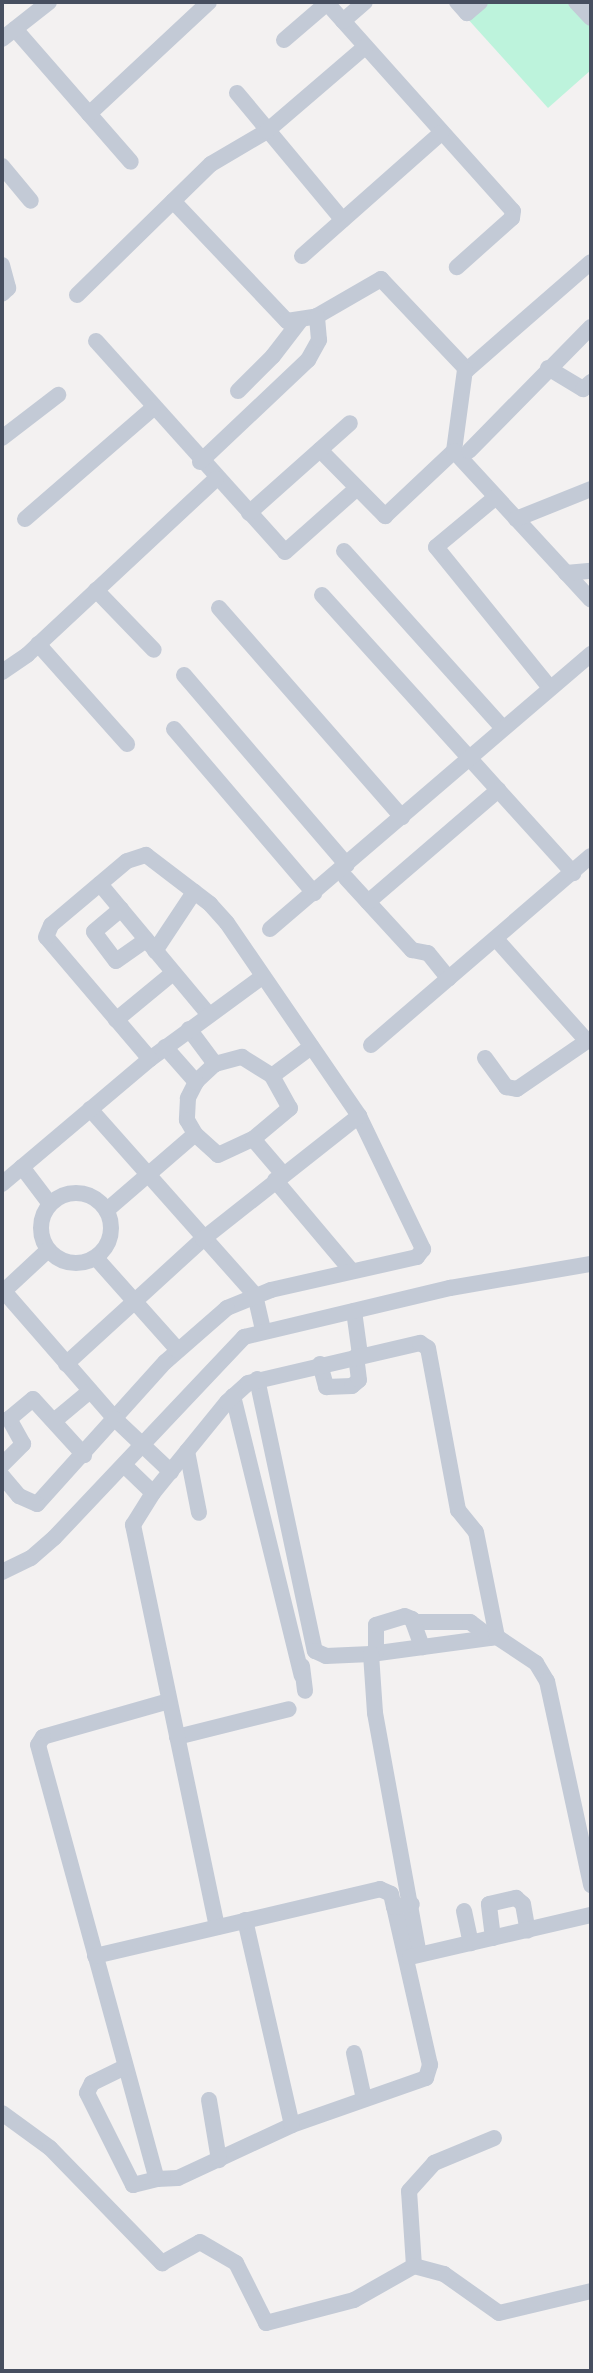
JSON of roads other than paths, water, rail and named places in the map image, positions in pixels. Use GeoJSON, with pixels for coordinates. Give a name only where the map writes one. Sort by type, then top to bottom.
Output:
{"type":"FeatureCollection","features":[{"type":"Feature","properties":{"kind":"street"},"geometry":{"type":"LineString","coordinates":[[2,39],[49,2]]}},
{"type":"Feature","properties":{"kind":"street"},"geometry":{"type":"LineString","coordinates":[[89,114],[209,2]]}},
{"type":"Feature","properties":{"kind":"street"},"geometry":{"type":"LineString","coordinates":[[284,40],[327,2],[515,214],[457,267]]}},
{"type":"Feature","properties":{"kind":"street"},"geometry":{"type":"LineString","coordinates":[[343,21],[365,2]]}},
{"type":"Feature","properties":{"kind":"street"},"geometry":{"type":"LineString","coordinates":[[457,2],[467,13],[480,2]]}},
{"type":"Feature","properties":{"kind":"street"},"geometry":{"type":"LineString","coordinates":[[576,2],[591,18]]}},
{"type":"Feature","properties":{"kind":"street"},"geometry":{"type":"LineString","coordinates":[[15,29],[131,162]]}},
{"type":"Feature","properties":{"kind":"street"},"geometry":{"type":"LineString","coordinates":[[77,295],[211,164],[267,131],[365,47]]}},
{"type":"Feature","properties":{"kind":"street"},"geometry":{"type":"LineString","coordinates":[[237,93],[343,219]]}},
{"type":"Feature","properties":{"kind":"street"},"geometry":{"type":"LineString","coordinates":[[302,256],[441,133]]}},
{"type":"Feature","properties":{"kind":"street"},"geometry":{"type":"LineString","coordinates":[[2,166],[31,201]]}},
{"type":"Feature","properties":{"kind":"street"},"geometry":{"type":"LineString","coordinates":[[173,201],[282,318],[300,321],[317,316],[382,279],[465,370],[462,451],[496,497],[591,600]]}},
{"type":"Feature","properties":{"kind":"street"},"geometry":{"type":"LineString","coordinates":[[465,370],[591,262]]}},
{"type":"Feature","properties":{"kind":"street"},"geometry":{"type":"LineString","coordinates":[[2,265],[8,288],[2,294]]}},
{"type":"Feature","properties":{"kind":"street"},"geometry":{"type":"LineString","coordinates":[[200,461],[308,360],[319,340],[317,316]]}},
{"type":"Feature","properties":{"kind":"street"},"geometry":{"type":"LineString","coordinates":[[237,391],[274,356],[300,321]]}},
{"type":"Feature","properties":{"kind":"street"},"geometry":{"type":"LineString","coordinates":[[320,450],[383,517],[462,451],[591,327]]}},
{"type":"Feature","properties":{"kind":"street"},"geometry":{"type":"LineString","coordinates":[[96,341],[216,479],[288,553],[356,489]]}},
{"type":"Feature","properties":{"kind":"street"},"geometry":{"type":"LineString","coordinates":[[548,368],[583,389],[591,382]]}},
{"type":"Feature","properties":{"kind":"street"},"geometry":{"type":"LineString","coordinates":[[2,438],[58,395]]}},
{"type":"Feature","properties":{"kind":"street"},"geometry":{"type":"LineString","coordinates":[[25,519],[153,408]]}},
{"type":"Feature","properties":{"kind":"street"},"geometry":{"type":"LineString","coordinates":[[249,513],[350,423]]}},
{"type":"Feature","properties":{"kind":"street"},"geometry":{"type":"LineString","coordinates":[[2,672],[38,644],[216,479]]}},
{"type":"Feature","properties":{"kind":"street"},"geometry":{"type":"LineString","coordinates":[[516,519],[591,489]]}},
{"type":"Feature","properties":{"kind":"street"},"geometry":{"type":"LineString","coordinates":[[496,497],[436,547],[550,688]]}},
{"type":"Feature","properties":{"kind":"street"},"geometry":{"type":"LineString","coordinates":[[344,551],[503,727]]}},
{"type":"Feature","properties":{"kind":"street"},"geometry":{"type":"LineString","coordinates":[[566,573],[591,571]]}},
{"type":"Feature","properties":{"kind":"street"},"geometry":{"type":"LineString","coordinates":[[96,590],[154,650]]}},
{"type":"Feature","properties":{"kind":"street"},"geometry":{"type":"LineString","coordinates":[[322,594],[572,873]]}},
{"type":"Feature","properties":{"kind":"street"},"geometry":{"type":"LineString","coordinates":[[219,608],[402,817]]}},
{"type":"Feature","properties":{"kind":"street"},"geometry":{"type":"LineString","coordinates":[[38,644],[127,744]]}},
{"type":"Feature","properties":{"kind":"street"},"geometry":{"type":"LineString","coordinates":[[270,929],[314,893],[347,871],[468,758],[591,654]]}},
{"type":"Feature","properties":{"kind":"street"},"geometry":{"type":"LineString","coordinates":[[184,675],[347,871],[368,902],[412,950],[428,953],[449,979]]}},
{"type":"Feature","properties":{"kind":"street"},"geometry":{"type":"LineString","coordinates":[[174,729],[314,893]]}},
{"type":"Feature","properties":{"kind":"street"},"geometry":{"type":"LineString","coordinates":[[368,902],[499,790]]}},
{"type":"Feature","properties":{"kind":"street"},"geometry":{"type":"LineString","coordinates":[[2,1476],[19,1496],[37,1504],[178,1350],[227,1308],[255,1295],[423,1252],[359,1116],[227,923],[194,891],[146,855],[127,861],[51,925],[46,937],[150,1059]]}},
{"type":"Feature","properties":{"kind":"street"},"geometry":{"type":"LineString","coordinates":[[371,1045],[591,856]]}},
{"type":"Feature","properties":{"kind":"street"},"geometry":{"type":"LineString","coordinates":[[100,884],[209,1016]]}},
{"type":"Feature","properties":{"kind":"street"},"geometry":{"type":"LineString","coordinates":[[121,909],[94,932],[116,961],[150,945],[194,891]]}},
{"type":"Feature","properties":{"kind":"street"},"geometry":{"type":"LineString","coordinates":[[485,1058],[506,1087],[517,1089],[589,1040],[496,939]]}},
{"type":"Feature","properties":{"kind":"street"},"geometry":{"type":"LineString","coordinates":[[116,1020],[173,972]]}},
{"type":"Feature","properties":{"kind":"street"},"geometry":{"type":"LineString","coordinates":[[2,1184],[165,1047],[262,977]]}},
{"type":"Feature","properties":{"kind":"street"},"geometry":{"type":"LineString","coordinates":[[189,1029],[215,1064]]}},
{"type":"Feature","properties":{"kind":"street"},"geometry":{"type":"LineString","coordinates":[[165,1047],[196,1082]]}},
{"type":"Feature","properties":{"kind":"street"},"geometry":{"type":"LineString","coordinates":[[272,1076],[311,1047]]}},
{"type":"Feature","properties":{"kind":"street"},"geometry":{"type":"LineString","coordinates":[[242,1057],[272,1076],[290,1108],[253,1139],[218,1154],[195,1134],[186,1113],[196,1082],[215,1064],[242,1057]]}},
{"type":"Feature","properties":{"kind":"street"},"geometry":{"type":"LineString","coordinates":[[90,1109],[255,1295],[263,1330]]}},
{"type":"Feature","properties":{"kind":"street"},"geometry":{"type":"LineString","coordinates":[[66,1364],[203,1239],[359,1116]]}},
{"type":"Feature","properties":{"kind":"street"},"geometry":{"type":"LineString","coordinates":[[107,1210],[195,1134]]}},
{"type":"Feature","properties":{"kind":"street"},"geometry":{"type":"LineString","coordinates":[[253,1139],[350,1269]]}},
{"type":"Feature","properties":{"kind":"street"},"geometry":{"type":"LineString","coordinates":[[22,1167],[50,1204]]}},
{"type":"Feature","properties":{"kind":"street"},"geometry":{"type":"LineString","coordinates":[[70,1193],[82,1193],[107,1210],[110,1239],[96,1258],[65,1262],[48,1250],[41,1222],[50,1204],[70,1193]]}},
{"type":"Feature","properties":{"kind":"street"},"geometry":{"type":"LineString","coordinates":[[48,1250],[3,1290],[114,1419],[171,1472]]}},
{"type":"Feature","properties":{"kind":"street"},"geometry":{"type":"LineString","coordinates":[[96,1258],[178,1350]]}},
{"type":"Feature","properties":{"kind":"street"},"geometry":{"type":"LineString","coordinates":[[2,1572],[31,1558],[142,1447],[233,1344],[263,1330],[450,1288],[591,1264]]}},
{"type":"Feature","properties":{"kind":"street"},"geometry":{"type":"LineString","coordinates":[[320,1364],[326,1387],[352,1386],[359,1380],[354,1311]]}},
{"type":"Feature","properties":{"kind":"street"},"geometry":{"type":"LineString","coordinates":[[217,1927],[134,1537],[138,1512],[233,1396],[257,1379],[420,1343],[428,1348],[458,1510],[476,1532],[494,1638]]}},
{"type":"Feature","properties":{"kind":"street"},"geometry":{"type":"LineString","coordinates":[[257,1379],[315,1651]]}},
{"type":"Feature","properties":{"kind":"street"},"geometry":{"type":"LineString","coordinates":[[54,1421],[90,1391]]}},
{"type":"Feature","properties":{"kind":"street"},"geometry":{"type":"LineString","coordinates":[[233,1396],[304,1684],[303,1664],[315,1651]]}},
{"type":"Feature","properties":{"kind":"street"},"geometry":{"type":"LineString","coordinates":[[2,1465],[23,1444],[9,1421],[30,1400],[36,1400],[84,1455]]}},
{"type":"Feature","properties":{"kind":"street"},"geometry":{"type":"LineString","coordinates":[[187,1451],[199,1513]]}},
{"type":"Feature","properties":{"kind":"street"},"geometry":{"type":"LineString","coordinates":[[124,1465],[153,1493]]}},
{"type":"Feature","properties":{"kind":"street"},"geometry":{"type":"LineString","coordinates":[[125,2067],[92,2084],[87,2093],[134,2185],[157,2179],[178,2178],[292,2125],[429,2074],[412,1956],[412,1904],[374,1713],[375,1628],[379,1622],[405,1616],[413,1622],[422,1647]]}},
{"type":"Feature","properties":{"kind":"street"},"geometry":{"type":"LineString","coordinates":[[413,1622],[470,1622],[536,1663],[547,1681],[591,1885]]}},
{"type":"Feature","properties":{"kind":"street"},"geometry":{"type":"LineString","coordinates":[[315,1651],[326,1656],[374,1654],[494,1638]]}},
{"type":"Feature","properties":{"kind":"street"},"geometry":{"type":"LineString","coordinates":[[157,2179],[39,1740],[169,1702]]}},
{"type":"Feature","properties":{"kind":"street"},"geometry":{"type":"LineString","coordinates":[[177,1737],[289,1709]]}},
{"type":"Feature","properties":{"kind":"street"},"geometry":{"type":"LineString","coordinates":[[95,1956],[380,1889],[391,1894],[412,1956]]}},
{"type":"Feature","properties":{"kind":"street"},"geometry":{"type":"LineString","coordinates":[[493,1938],[489,1904],[516,1898],[523,1904],[528,1931]]}},
{"type":"Feature","properties":{"kind":"street"},"geometry":{"type":"LineString","coordinates":[[394,1907],[412,1904]]}},
{"type":"Feature","properties":{"kind":"street"},"geometry":{"type":"LineString","coordinates":[[464,1911],[471,1943]]}},
{"type":"Feature","properties":{"kind":"street"},"geometry":{"type":"LineString","coordinates":[[412,1956],[591,1915]]}},
{"type":"Feature","properties":{"kind":"street"},"geometry":{"type":"LineString","coordinates":[[245,1920],[292,2125]]}},
{"type":"Feature","properties":{"kind":"street"},"geometry":{"type":"LineString","coordinates":[[354,2053],[364,2099]]}},
{"type":"Feature","properties":{"kind":"street"},"geometry":{"type":"LineString","coordinates":[[209,2100],[219,2160]]}},
{"type":"Feature","properties":{"kind":"street"},"geometry":{"type":"LineString","coordinates":[[2,2113],[50,2148],[162,2263],[200,2242],[236,2263],[266,2323],[354,2300],[414,2266],[444,2274],[499,2313],[591,2291]]}},
{"type":"Feature","properties":{"kind":"street"},"geometry":{"type":"LineString","coordinates":[[414,2266],[410,2190],[434,2162],[494,2138]]}}]}
